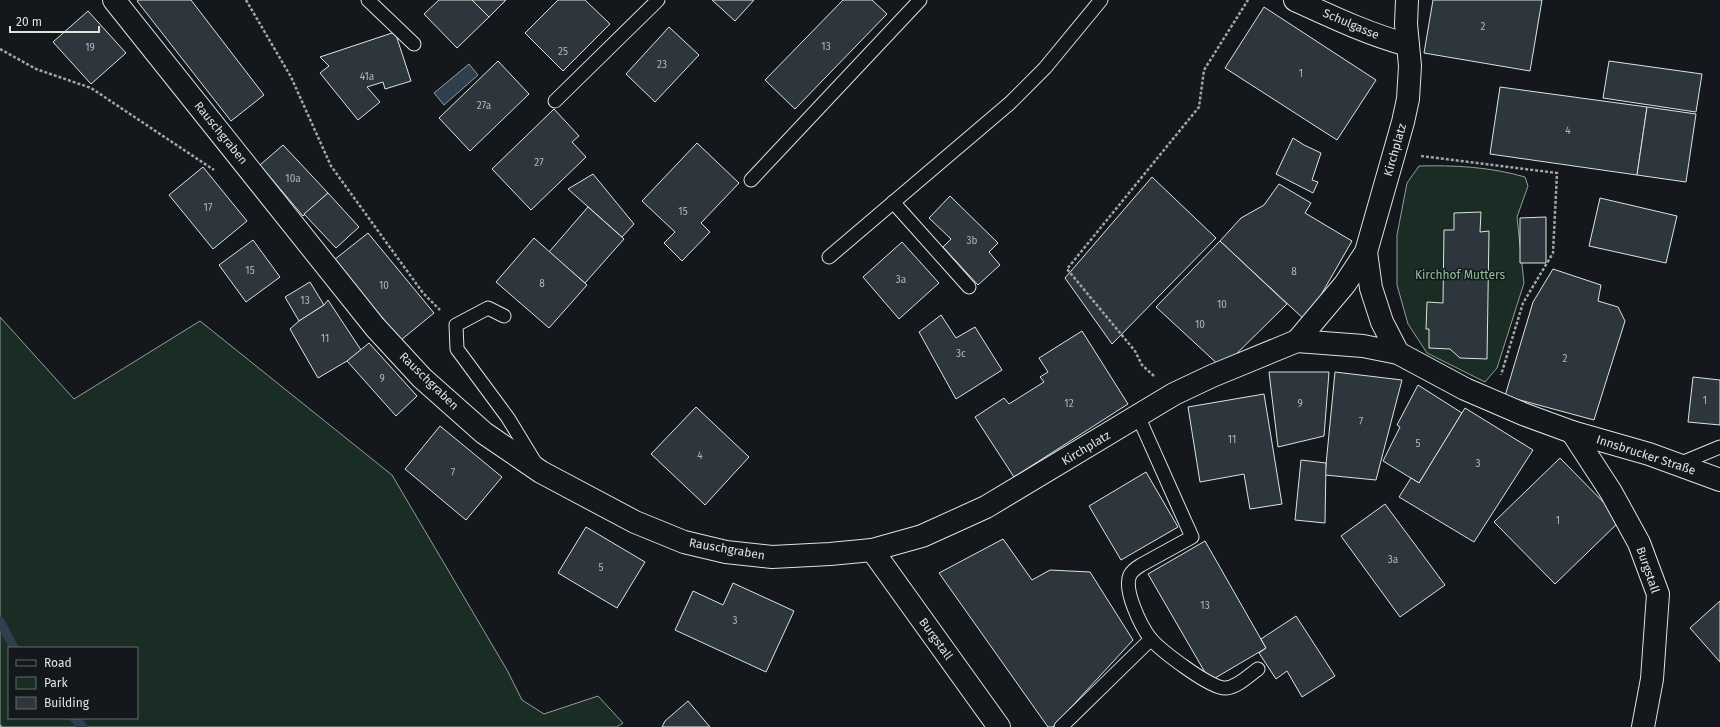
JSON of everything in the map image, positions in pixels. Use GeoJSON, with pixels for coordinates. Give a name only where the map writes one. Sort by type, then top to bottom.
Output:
{"type":"FeatureCollection","features":[{"type":"Feature","properties":{"kind":"street","name":"Rauschgraben"},"geometry":{"type":"LineString","coordinates":[[114,0],[375,327],[417,372],[484,433],[541,472],[635,522],[684,542],[712,549],[772,558],[872,550]]}},
{"type":"Feature","properties":{"kind":"street","name":"Schulgasse"},"geometry":{"type":"LineString","coordinates":[[1295,0],[1346,24],[1385,39],[1408,45]]}},
{"type":"Feature","properties":{"kind":"street","name":"Kirchplatz"},"geometry":{"type":"LineString","coordinates":[[872,550],[922,536],[986,507],[1174,394],[1212,376],[1297,341],[1331,302],[1366,252],[1395,152],[1408,99],[1410,83],[1407,0]]}},
{"type":"Feature","properties":{"kind":"street","name":"Kirchplatz"},"geometry":{"type":"LineString","coordinates":[[1366,252],[1371,288],[1382,322],[1398,353]]}},
{"type":"Feature","properties":{"kind":"street","name":"Kirchplatz"},"geometry":{"type":"LineString","coordinates":[[1297,341],[1363,346],[1398,353],[1492,402],[1572,432]]}},
{"type":"Feature","properties":{"kind":"street","name":"Innsbrucker Straße"},"geometry":{"type":"LineString","coordinates":[[1572,432],[1679,464],[1720,480]]}},
{"type":"Feature","properties":{"kind":"street","name":"Burgstall"},"geometry":{"type":"LineString","coordinates":[[1572,432],[1611,492],[1639,543],[1658,594],[1652,679],[1643,727]]}},
{"type":"Feature","properties":{"kind":"street","name":"Burgstall"},"geometry":{"type":"LineString","coordinates":[[872,550],[999,727]]}},
{"type":"Feature","properties":{"kind":"lane"},"geometry":{"type":"LineString","coordinates":[[368,0],[414,44]]}},
{"type":"Feature","properties":{"kind":"lane"},"geometry":{"type":"LineString","coordinates":[[555,101],[658,0]]}},
{"type":"Feature","properties":{"kind":"lane"},"geometry":{"type":"LineString","coordinates":[[751,180],[920,0]]}},
{"type":"Feature","properties":{"kind":"lane"},"geometry":{"type":"LineString","coordinates":[[830,257],[1010,103],[1046,68],[1101,0]]}},
{"type":"Feature","properties":{"kind":"lane"},"geometry":{"type":"LineString","coordinates":[[893,202],[969,287]]}},
{"type":"Feature","properties":{"kind":"lane"},"geometry":{"type":"LineString","coordinates":[[504,316],[488,308],[456,325],[457,349],[508,418],[541,472]]}},
{"type":"Feature","properties":{"kind":"lane"},"geometry":{"type":"LineString","coordinates":[[1138,416],[1192,536],[1141,565],[1134,570],[1130,576],[1128,583],[1134,608],[1140,622],[1151,639],[1195,674],[1214,686],[1226,688],[1237,684],[1258,669]]}},
{"type":"Feature","properties":{"kind":"lane"},"geometry":{"type":"LineString","coordinates":[[1679,464],[1720,447]]}},
{"type":"Feature","properties":{"kind":"lane"},"geometry":{"type":"LineString","coordinates":[[1061,727],[1151,639]]}},
{"type":"Feature","properties":{"kind":"path"},"geometry":{"type":"LineString","coordinates":[[246,0],[291,76],[331,166],[423,293],[456,325]]}},
{"type":"Feature","properties":{"kind":"path"},"geometry":{"type":"LineString","coordinates":[[1174,394],[1142,365],[1135,351],[1067,269],[1199,107],[1204,70],[1248,0]]}},
{"type":"Feature","properties":{"kind":"path"},"geometry":{"type":"LineString","coordinates":[[0,49],[36,69],[91,88],[217,172],[215,125]]}},
{"type":"Feature","properties":{"kind":"path"},"geometry":{"type":"LineString","coordinates":[[1395,152],[1557,173],[1553,253],[1524,303],[1492,402]]}},
{"type":"Feature","properties":{"kind":"green space","name":"Kirchhof Mutters"},"geometry":{"type":"Polygon","coordinates":[[[1419,166],[1459,166],[1499,171],[1525,177],[1528,186],[1517,217],[1524,283],[1497,368],[1485,382],[1427,353],[1408,324],[1397,285],[1397,235],[1407,183],[1419,166]]]}},
{"type":"Feature","properties":{"kind":"green space"},"geometry":{"type":"Polygon","coordinates":[[[0,317],[74,399],[200,321],[392,475],[507,670],[522,700],[544,714],[598,696],[623,723],[617,727],[0,727],[0,317]]]}},
{"type":"Feature","properties":{"kind":"water"},"geometry":{"type":"Polygon","coordinates":[[[469,64],[478,75],[444,105],[434,93],[469,64]]]}},
{"type":"Feature","properties":{"kind":"building"},"geometry":{"type":"Polygon","coordinates":[[[191,0],[264,95],[231,121],[137,1],[191,0]]]}},
{"type":"Feature","properties":{"kind":"building"},"geometry":{"type":"Polygon","coordinates":[[[439,0],[472,0],[489,17],[457,48],[424,14],[439,0]]]}},
{"type":"Feature","properties":{"kind":"building"},"geometry":{"type":"Polygon","coordinates":[[[472,0],[506,0],[489,17],[472,0]]]}},
{"type":"Feature","properties":{"kind":"building"},"geometry":{"type":"Polygon","coordinates":[[[558,0],[585,0],[610,24],[563,71],[525,33],[558,0]]]}},
{"type":"Feature","properties":{"kind":"building"},"geometry":{"type":"Polygon","coordinates":[[[712,0],[754,0],[735,21],[712,0]]]}},
{"type":"Feature","properties":{"kind":"building"},"geometry":{"type":"Polygon","coordinates":[[[843,0],[872,0],[887,14],[795,109],[765,80],[843,0]]]}},
{"type":"Feature","properties":{"kind":"building"},"geometry":{"type":"Polygon","coordinates":[[[1433,0],[1542,0],[1530,71],[1424,53],[1433,0]]]}},
{"type":"Feature","properties":{"kind":"building"},"geometry":{"type":"Polygon","coordinates":[[[1264,7],[1376,80],[1337,140],[1225,68],[1264,7]]]}},
{"type":"Feature","properties":{"kind":"building"},"geometry":{"type":"Polygon","coordinates":[[[88,11],[126,53],[91,84],[53,42],[88,11]]]}},
{"type":"Feature","properties":{"kind":"building"},"geometry":{"type":"Polygon","coordinates":[[[669,27],[699,55],[655,102],[626,74],[669,27]]]}},
{"type":"Feature","properties":{"kind":"building"},"geometry":{"type":"Polygon","coordinates":[[[395,32],[411,81],[385,89],[383,82],[367,87],[380,102],[358,120],[320,73],[329,66],[320,57],[395,32]]]}},
{"type":"Feature","properties":{"kind":"building"},"geometry":{"type":"Polygon","coordinates":[[[498,61],[529,94],[470,151],[439,118],[498,61]]]}},
{"type":"Feature","properties":{"kind":"building"},"geometry":{"type":"Polygon","coordinates":[[[1609,61],[1702,74],[1696,112],[1603,98],[1609,61]]]}},
{"type":"Feature","properties":{"kind":"building"},"geometry":{"type":"Polygon","coordinates":[[[1500,87],[1647,107],[1637,175],[1490,154],[1500,87]]]}},
{"type":"Feature","properties":{"kind":"building"},"geometry":{"type":"Polygon","coordinates":[[[1647,107],[1696,114],[1686,182],[1637,175],[1647,107]]]}},
{"type":"Feature","properties":{"kind":"building"},"geometry":{"type":"Polygon","coordinates":[[[554,109],[579,136],[572,142],[586,157],[531,210],[492,169],[554,109]]]}},
{"type":"Feature","properties":{"kind":"building"},"geometry":{"type":"Polygon","coordinates":[[[1293,138],[1321,153],[1312,180],[1318,182],[1313,193],[1276,174],[1293,138]]]}},
{"type":"Feature","properties":{"kind":"building"},"geometry":{"type":"Polygon","coordinates":[[[697,143],[739,183],[701,223],[710,232],[682,261],[664,243],[675,232],[642,201],[697,143]]]}},
{"type":"Feature","properties":{"kind":"building"},"geometry":{"type":"Polygon","coordinates":[[[283,145],[328,193],[303,216],[260,165],[283,145]]]}},
{"type":"Feature","properties":{"kind":"building"},"geometry":{"type":"Polygon","coordinates":[[[203,167],[247,221],[213,249],[169,195],[203,167]]]}},
{"type":"Feature","properties":{"kind":"building"},"geometry":{"type":"Polygon","coordinates":[[[593,174],[634,224],[622,237],[568,189],[593,174]]]}},
{"type":"Feature","properties":{"kind":"building"},"geometry":{"type":"Polygon","coordinates":[[[1152,177],[1216,238],[1112,344],[1065,278],[1152,177]]]}},
{"type":"Feature","properties":{"kind":"building"},"geometry":{"type":"Polygon","coordinates":[[[1279,184],[1311,203],[1305,213],[1352,241],[1306,321],[1220,241],[1241,218],[1264,205],[1279,184]]]}},
{"type":"Feature","properties":{"kind":"building"},"geometry":{"type":"Polygon","coordinates":[[[328,193],[359,227],[336,248],[304,214],[328,193]]]}},
{"type":"Feature","properties":{"kind":"building"},"geometry":{"type":"Polygon","coordinates":[[[950,196],[998,243],[989,252],[1000,265],[978,285],[943,247],[951,239],[929,218],[950,196]]]}},
{"type":"Feature","properties":{"kind":"building"},"geometry":{"type":"Polygon","coordinates":[[[1600,198],[1677,216],[1666,263],[1589,246],[1600,198]]]}},
{"type":"Feature","properties":{"kind":"building"},"geometry":{"type":"Polygon","coordinates":[[[588,207],[624,239],[585,283],[549,252],[588,207]]]}},
{"type":"Feature","properties":{"kind":"building"},"geometry":{"type":"Polygon","coordinates":[[[1481,212],[1480,232],[1489,231],[1487,359],[1460,358],[1450,349],[1429,348],[1429,329],[1426,329],[1427,302],[1443,303],[1444,230],[1454,230],[1454,213],[1481,212]]]}},
{"type":"Feature","properties":{"kind":"building"},"geometry":{"type":"Polygon","coordinates":[[[1546,217],[1546,263],[1520,263],[1520,218],[1546,217]]]}},
{"type":"Feature","properties":{"kind":"building"},"geometry":{"type":"Polygon","coordinates":[[[368,233],[434,313],[401,340],[334,260],[368,233]]]}},
{"type":"Feature","properties":{"kind":"building"},"geometry":{"type":"Polygon","coordinates":[[[534,238],[587,285],[549,328],[496,282],[534,238]]]}},
{"type":"Feature","properties":{"kind":"building"},"geometry":{"type":"Polygon","coordinates":[[[253,240],[280,277],[246,302],[219,265],[253,240]]]}},
{"type":"Feature","properties":{"kind":"building"},"geometry":{"type":"Polygon","coordinates":[[[1220,241],[1287,304],[1222,368],[1156,307],[1220,241]]]}},
{"type":"Feature","properties":{"kind":"building"},"geometry":{"type":"Polygon","coordinates":[[[902,242],[939,283],[899,319],[863,277],[902,242]]]}},
{"type":"Feature","properties":{"kind":"building"},"geometry":{"type":"Polygon","coordinates":[[[1553,269],[1601,285],[1598,301],[1618,307],[1625,321],[1594,420],[1505,396],[1533,302],[1553,269]]]}},
{"type":"Feature","properties":{"kind":"building"},"geometry":{"type":"Polygon","coordinates":[[[310,282],[324,305],[299,321],[285,297],[310,282]]]}},
{"type":"Feature","properties":{"kind":"building"},"geometry":{"type":"Polygon","coordinates":[[[328,300],[361,350],[347,361],[318,378],[290,329],[299,321],[324,305],[328,300]]]}},
{"type":"Feature","properties":{"kind":"building"},"geometry":{"type":"Polygon","coordinates":[[[941,315],[956,338],[975,327],[1002,370],[956,399],[919,332],[941,315]]]}},
{"type":"Feature","properties":{"kind":"building"},"geometry":{"type":"Polygon","coordinates":[[[1082,331],[1128,404],[1014,477],[975,417],[1004,398],[1009,404],[1044,382],[1040,377],[1048,372],[1039,358],[1082,331]]]}},
{"type":"Feature","properties":{"kind":"building"},"geometry":{"type":"Polygon","coordinates":[[[369,343],[417,396],[396,416],[347,361],[369,343]]]}},
{"type":"Feature","properties":{"kind":"building"},"geometry":{"type":"Polygon","coordinates":[[[1269,372],[1329,372],[1324,436],[1278,447],[1269,372]]]}},
{"type":"Feature","properties":{"kind":"building"},"geometry":{"type":"Polygon","coordinates":[[[1335,372],[1402,380],[1376,480],[1325,475],[1335,372]]]}},
{"type":"Feature","properties":{"kind":"building"},"geometry":{"type":"Polygon","coordinates":[[[1693,377],[1720,380],[1720,425],[1688,422],[1693,377]]]}},
{"type":"Feature","properties":{"kind":"building"},"geometry":{"type":"Polygon","coordinates":[[[1418,385],[1462,413],[1419,483],[1383,461],[1400,427],[1397,425],[1418,385]]]}},
{"type":"Feature","properties":{"kind":"building"},"geometry":{"type":"Polygon","coordinates":[[[1264,394],[1282,504],[1250,509],[1244,474],[1200,482],[1188,407],[1264,394]]]}},
{"type":"Feature","properties":{"kind":"building"},"geometry":{"type":"Polygon","coordinates":[[[696,407],[749,457],[705,505],[651,454],[696,407]]]}},
{"type":"Feature","properties":{"kind":"building"},"geometry":{"type":"Polygon","coordinates":[[[1465,408],[1533,450],[1474,542],[1399,497],[1411,478],[1419,483],[1465,408]]]}},
{"type":"Feature","properties":{"kind":"building"},"geometry":{"type":"Polygon","coordinates":[[[440,426],[502,477],[466,520],[405,469],[440,426]]]}},
{"type":"Feature","properties":{"kind":"building"},"geometry":{"type":"Polygon","coordinates":[[[1560,458],[1621,520],[1555,584],[1494,522],[1560,458]]]}},
{"type":"Feature","properties":{"kind":"building"},"geometry":{"type":"Polygon","coordinates":[[[1301,460],[1326,463],[1325,523],[1295,520],[1301,460]]]}},
{"type":"Feature","properties":{"kind":"building"},"geometry":{"type":"Polygon","coordinates":[[[1146,472],[1178,527],[1121,560],[1089,506],[1146,472]]]}},
{"type":"Feature","properties":{"kind":"building"},"geometry":{"type":"Polygon","coordinates":[[[1385,504],[1445,585],[1400,617],[1341,536],[1385,504]]]}},
{"type":"Feature","properties":{"kind":"building"},"geometry":{"type":"Polygon","coordinates":[[[586,527],[645,562],[617,608],[558,573],[586,527]]]}},
{"type":"Feature","properties":{"kind":"building"},"geometry":{"type":"Polygon","coordinates":[[[1003,539],[1032,580],[1050,570],[1090,572],[1133,640],[1053,727],[1048,727],[939,573],[1003,539]]]}},
{"type":"Feature","properties":{"kind":"building"},"geometry":{"type":"Polygon","coordinates":[[[1205,541],[1266,648],[1210,681],[1148,574],[1205,541]]]}},
{"type":"Feature","properties":{"kind":"building"},"geometry":{"type":"Polygon","coordinates":[[[733,583],[794,611],[766,672],[675,630],[693,591],[723,605],[733,583]]]}},
{"type":"Feature","properties":{"kind":"building"},"geometry":{"type":"Polygon","coordinates":[[[1720,601],[1720,662],[1690,628],[1720,601]]]}},
{"type":"Feature","properties":{"kind":"building"},"geometry":{"type":"Polygon","coordinates":[[[1296,616],[1335,676],[1302,697],[1287,671],[1276,679],[1259,653],[1266,648],[1261,639],[1296,616]]]}},
{"type":"Feature","properties":{"kind":"building"},"geometry":{"type":"Polygon","coordinates":[[[688,701],[710,727],[662,727],[665,721],[688,701]]]}},
{"type":"Feature","properties":{"kind":"waterway"},"geometry":{"type":"LineString","coordinates":[[0,621],[13,647]]}},
{"type":"Feature","properties":{"kind":"waterway"},"geometry":{"type":"LineString","coordinates":[[75,719],[83,727]]}}]}
